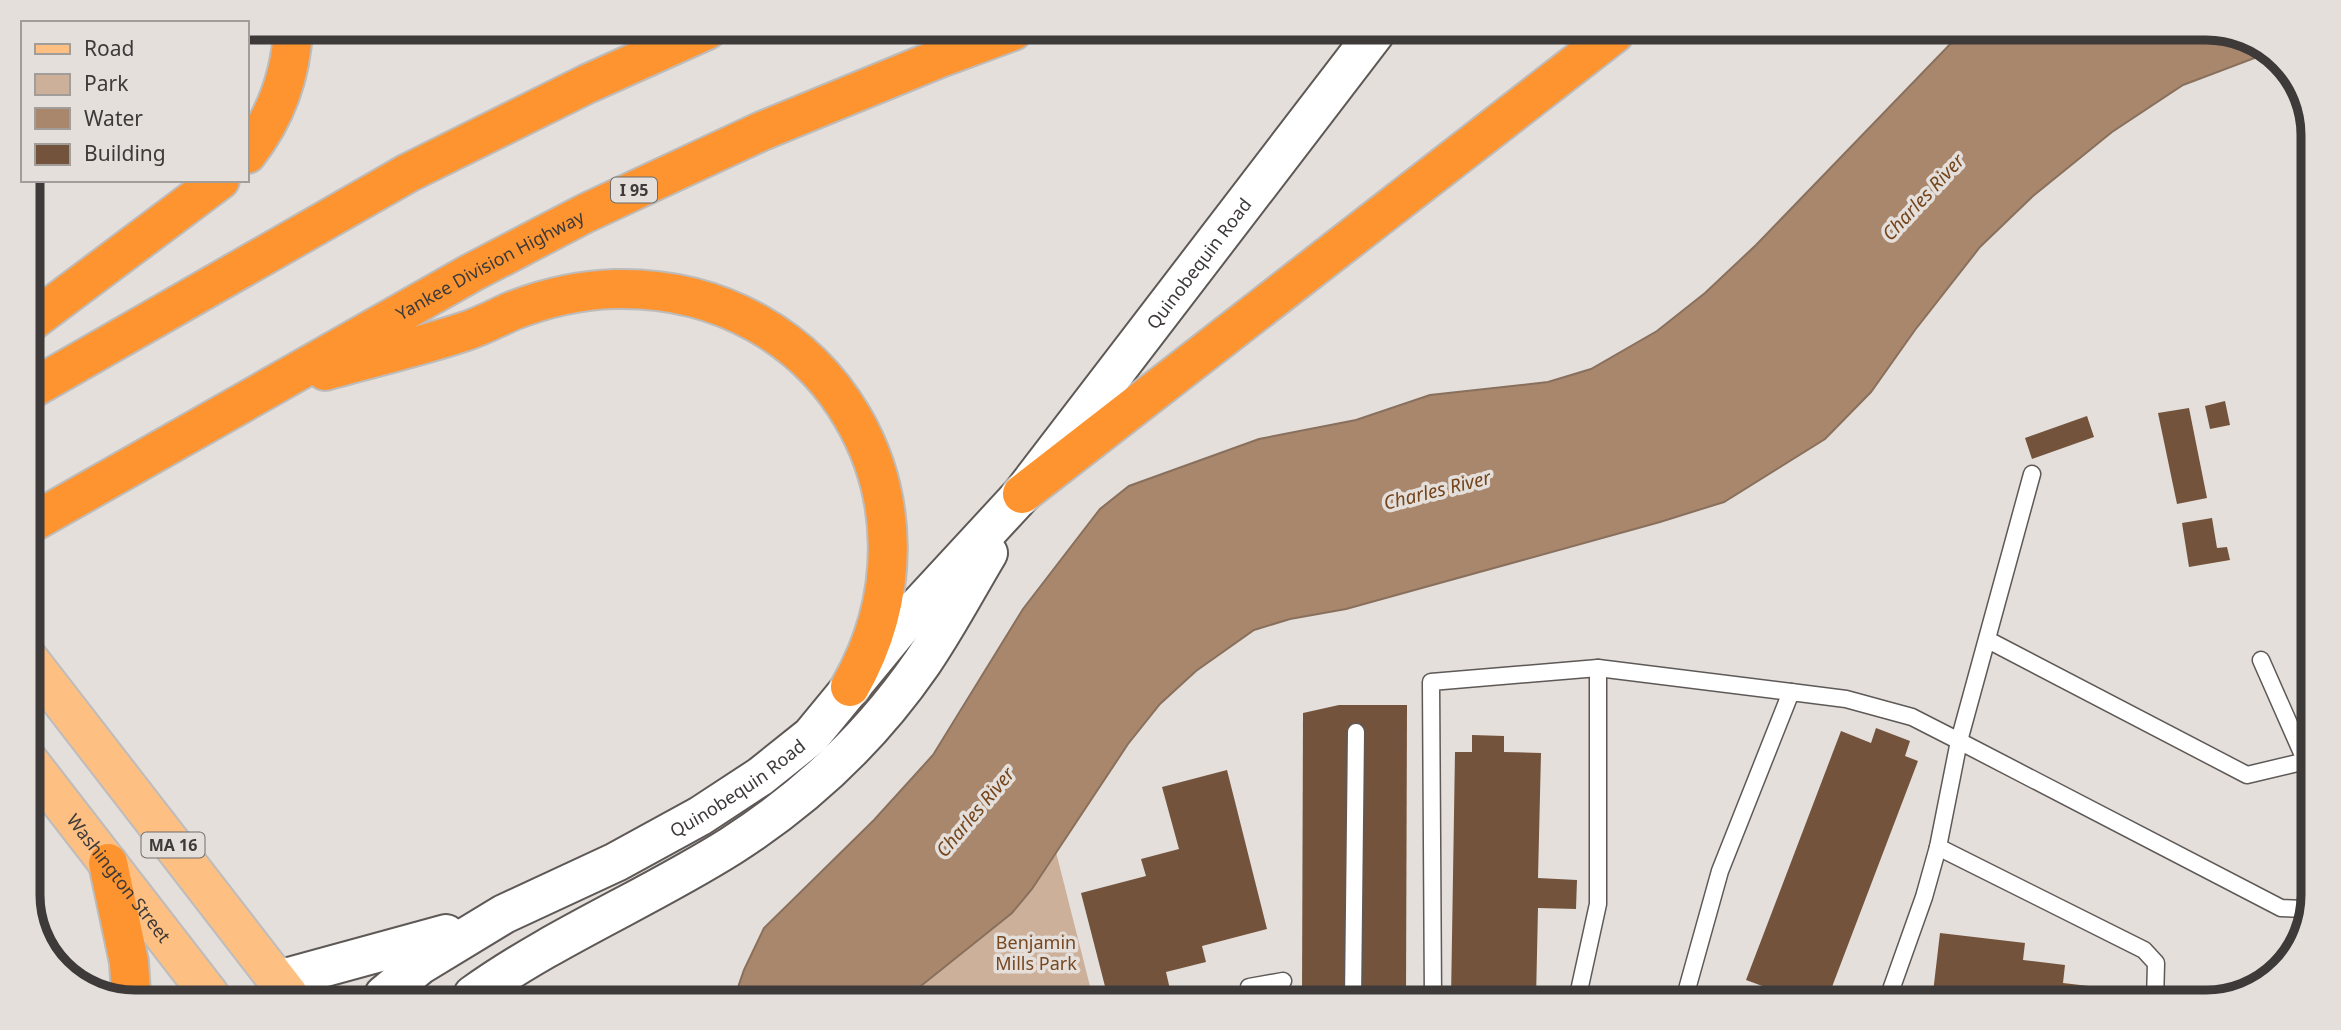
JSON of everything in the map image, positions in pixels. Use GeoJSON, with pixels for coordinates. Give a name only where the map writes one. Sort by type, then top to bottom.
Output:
{"type":"FeatureCollection","features":[{"type":"Feature","properties":{"kind":"highway"},"geometry":{"type":"LineString","coordinates":[[248,153],[262,133],[283,90],[292,40]]}},
{"type":"Feature","properties":{"kind":"highway"},"geometry":{"type":"LineString","coordinates":[[40,384],[408,173],[575,90],[685,40]]}},
{"type":"Feature","properties":{"kind":"highway","name":"Yankee Division Highway"},"geometry":{"type":"LineString","coordinates":[[40,518],[471,273],[646,184],[786,121],[991,40]]}},
{"type":"Feature","properties":{"kind":"highway"},"geometry":{"type":"LineString","coordinates":[[1022,494],[1607,40]]}},
{"type":"Feature","properties":{"kind":"highway"},"geometry":{"type":"LineString","coordinates":[[40,315],[217,182]]}},
{"type":"Feature","properties":{"kind":"highway"},"geometry":{"type":"LineString","coordinates":[[273,385],[465,332],[547,298],[596,290],[641,289],[681,295],[724,307],[747,317],[782,339],[829,383],[864,439],[879,482],[889,545],[882,604],[868,650],[850,687]]}},
{"type":"Feature","properties":{"kind":"highway"},"geometry":{"type":"LineString","coordinates":[[108,863],[129,962],[131,990]]}},
{"type":"Feature","properties":{"kind":"main road","name":"Quinobequin Road"},"geometry":{"type":"LineString","coordinates":[[390,990],[420,965],[504,914],[558,890],[699,817],[761,776],[811,736],[913,611],[1022,494],[1370,40]]}},
{"type":"Feature","properties":{"kind":"main road","name":"Quinobequin Road"},"geometry":{"type":"LineString","coordinates":[[484,990],[552,944],[729,847],[785,808],[835,766],[901,692],[922,662],[1022,494]]}},
{"type":"Feature","properties":{"kind":"main road","name":"MA 16"},"geometry":{"type":"LineString","coordinates":[[40,673],[283,987]]}},
{"type":"Feature","properties":{"kind":"main road","name":"Washington Street"},"geometry":{"type":"LineString","coordinates":[[40,775],[206,990]]}},
{"type":"Feature","properties":{"kind":"main road"},"geometry":{"type":"LineString","coordinates":[[283,987],[504,914]]}},
{"type":"Feature","properties":{"kind":"lane"},"geometry":{"type":"LineString","coordinates":[[1891,990],[1924,897],[1938,847],[1959,741],[1989,640],[2032,474]]}},
{"type":"Feature","properties":{"kind":"lane"},"geometry":{"type":"LineString","coordinates":[[1989,640],[2246,775],[2301,762]]}},
{"type":"Feature","properties":{"kind":"lane"},"geometry":{"type":"LineString","coordinates":[[2261,660],[2301,750]]}},
{"type":"Feature","properties":{"kind":"lane"},"geometry":{"type":"LineString","coordinates":[[1433,990],[1431,682],[1598,667],[1846,699],[1912,717],[2281,908],[2299,909]]}},
{"type":"Feature","properties":{"kind":"lane"},"geometry":{"type":"LineString","coordinates":[[1579,990],[1598,904],[1598,667]]}},
{"type":"Feature","properties":{"kind":"lane"},"geometry":{"type":"LineString","coordinates":[[1687,990],[1720,871],[1791,692]]}},
{"type":"Feature","properties":{"kind":"lane"},"geometry":{"type":"LineString","coordinates":[[1353,990],[1356,732]]}},
{"type":"Feature","properties":{"kind":"lane"},"geometry":{"type":"LineString","coordinates":[[1938,847],[2144,950],[2156,963],[2155,990]]}},
{"type":"Feature","properties":{"kind":"lane"},"geometry":{"type":"LineString","coordinates":[[1250,990],[1249,987],[1283,981]]}},
{"type":"Feature","properties":{"kind":"green space","name":"Benjamin Mills Park"},"geometry":{"type":"Polygon","coordinates":[[[1056,852],[1091,990],[916,990],[1012,913],[1032,889],[1056,852]]]}},
{"type":"Feature","properties":{"kind":"water","name":"Charles River"},"geometry":{"type":"Polygon","coordinates":[[[1954,40],[2206,40],[2242,47],[2259,57],[2183,85],[2112,132],[2033,196],[1980,247],[1871,392],[1825,439],[1724,502],[1346,609],[1290,619],[1254,630],[1196,671],[1160,704],[1128,744],[1032,889],[1012,913],[916,990],[737,990],[764,928],[874,820],[933,755],[1023,609],[1100,509],[1129,486],[1259,439],[1356,420],[1430,395],[1548,382],[1591,369],[1657,331],[1705,293],[1756,245],[1954,40]]]}},
{"type":"Feature","properties":{"kind":"building"},"geometry":{"type":"Polygon","coordinates":[[[2225,401],[2230,425],[2210,429],[2205,406],[2225,401]]]}},
{"type":"Feature","properties":{"kind":"building"},"geometry":{"type":"Polygon","coordinates":[[[2189,408],[2207,498],[2177,504],[2158,413],[2189,408]]]}},
{"type":"Feature","properties":{"kind":"building"},"geometry":{"type":"Polygon","coordinates":[[[2087,416],[2094,437],[2032,459],[2025,438],[2087,416]]]}},
{"type":"Feature","properties":{"kind":"building"},"geometry":{"type":"Polygon","coordinates":[[[2212,518],[2217,548],[2227,547],[2230,560],[2189,567],[2182,523],[2212,518]]]}},
{"type":"Feature","properties":{"kind":"building"},"geometry":{"type":"Polygon","coordinates":[[[1339,705],[1407,705],[1406,990],[1302,990],[1303,713],[1339,705]]]}},
{"type":"Feature","properties":{"kind":"building"},"geometry":{"type":"Polygon","coordinates":[[[1876,728],[1910,741],[1905,756],[1918,761],[1831,990],[1773,990],[1746,980],[1841,731],[1871,743],[1876,728]]]}},
{"type":"Feature","properties":{"kind":"building"},"geometry":{"type":"Polygon","coordinates":[[[1472,735],[1504,736],[1504,752],[1541,753],[1538,878],[1577,880],[1576,909],[1538,908],[1536,990],[1451,990],[1455,752],[1472,752],[1472,735]]]}},
{"type":"Feature","properties":{"kind":"building"},"geometry":{"type":"Polygon","coordinates":[[[1227,770],[1267,929],[1202,946],[1206,962],[1166,972],[1170,990],[1106,990],[1081,893],[1146,876],[1141,859],[1179,849],[1162,787],[1227,770]]]}},
{"type":"Feature","properties":{"kind":"building"},"geometry":{"type":"Polygon","coordinates":[[[1940,933],[2025,943],[2023,960],[2065,965],[2063,983],[2123,990],[1933,990],[1940,933]]]}}]}
